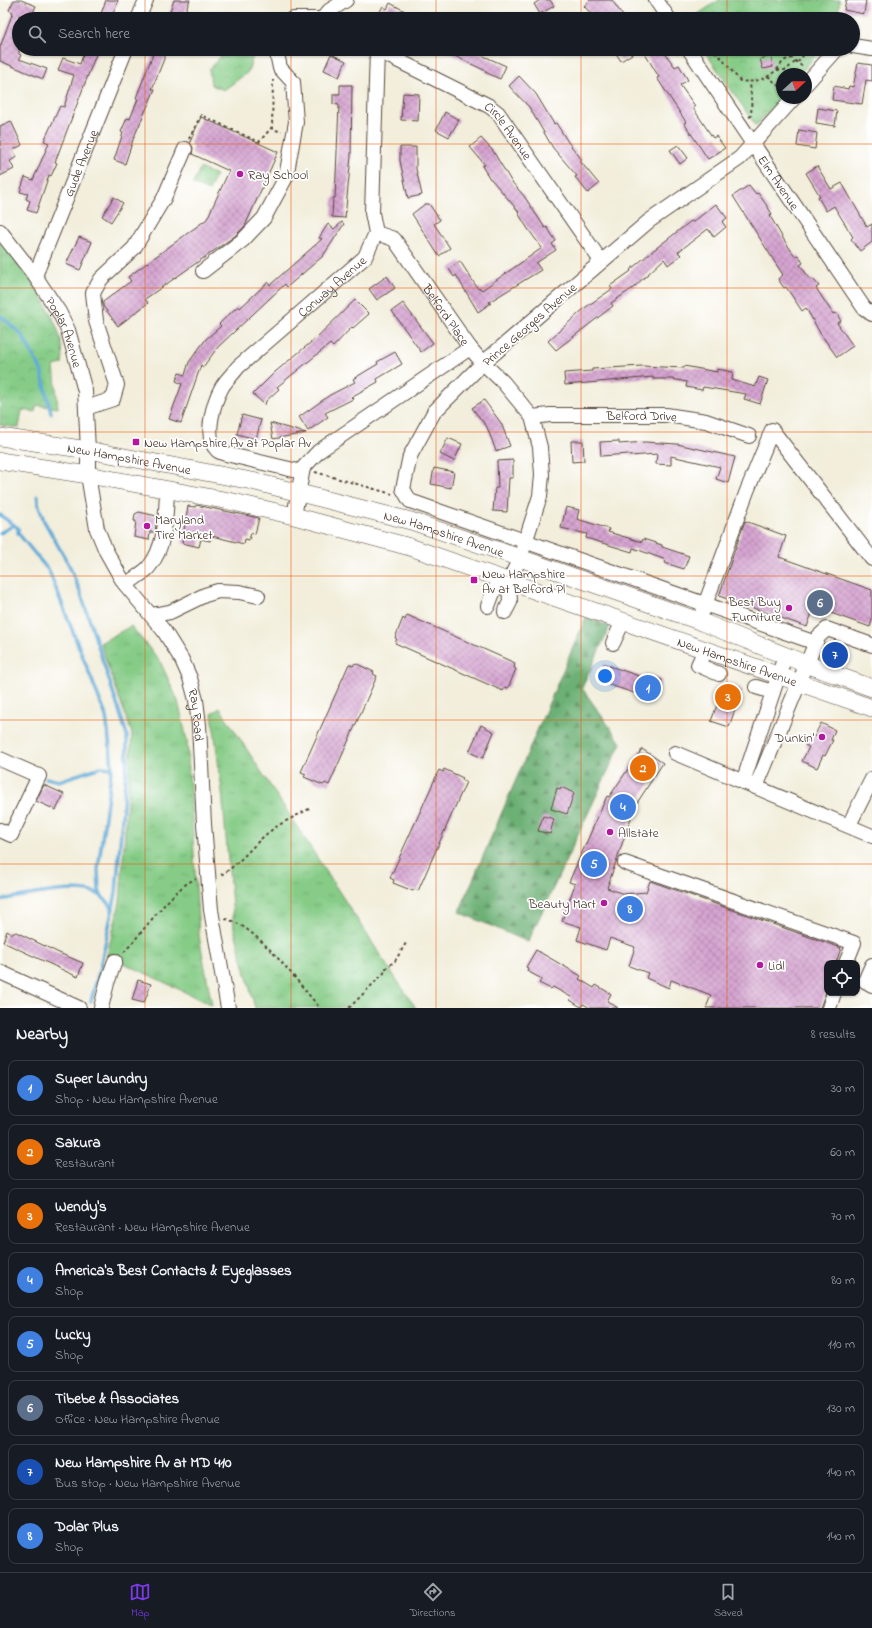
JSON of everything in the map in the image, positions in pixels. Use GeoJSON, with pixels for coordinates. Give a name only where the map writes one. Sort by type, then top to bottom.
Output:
{"type":"FeatureCollection","features":[{"type":"Feature","properties":{"kind":"main road","name":"New Hampshire Avenue"},"geometry":{"type":"LineString","coordinates":[[0,437],[88,450],[252,480],[411,522],[520,558],[699,621],[785,656],[872,688]]}},
{"type":"Feature","properties":{"kind":"main road","name":"New Hampshire Avenue"},"geometry":{"type":"LineString","coordinates":[[0,462],[88,475],[229,501],[294,516],[410,547],[872,708]]}},
{"type":"Feature","properties":{"kind":"street"},"geometry":{"type":"LineString","coordinates":[[141,12],[146,0]]}},
{"type":"Feature","properties":{"kind":"street"},"geometry":{"type":"LineString","coordinates":[[328,12],[346,0]]}},
{"type":"Feature","properties":{"kind":"street"},"geometry":{"type":"LineString","coordinates":[[656,0],[664,12]]}},
{"type":"Feature","properties":{"kind":"street"},"geometry":{"type":"LineString","coordinates":[[860,47],[872,49]]}},
{"type":"Feature","properties":{"kind":"street","name":"Gude Avenue"},"geometry":{"type":"LineString","coordinates":[[35,276],[123,56]]}},
{"type":"Feature","properties":{"kind":"street"},"geometry":{"type":"LineString","coordinates":[[203,271],[242,240],[264,218],[286,177],[296,122],[293,82],[280,68],[277,56]]}},
{"type":"Feature","properties":{"kind":"street"},"geometry":{"type":"LineString","coordinates":[[376,56],[372,213],[376,233]]}},
{"type":"Feature","properties":{"kind":"street","name":"Circle Avenue"},"geometry":{"type":"LineString","coordinates":[[390,56],[490,106],[498,113],[601,261]]}},
{"type":"Feature","properties":{"kind":"street","name":"Elm Avenue"},"geometry":{"type":"LineString","coordinates":[[694,56],[864,308],[872,314]]}},
{"type":"Feature","properties":{"kind":"street"},"geometry":{"type":"LineString","coordinates":[[812,77],[831,56]]}},
{"type":"Feature","properties":{"kind":"street","name":"Prince Georges Avenue"},"geometry":{"type":"LineString","coordinates":[[410,501],[403,489],[410,456],[434,412],[483,364],[649,220],[740,158],[789,104]]}},
{"type":"Feature","properties":{"kind":"street"},"geometry":{"type":"LineString","coordinates":[[86,408],[113,399],[117,385],[96,321],[93,293],[101,279],[134,248],[164,198],[185,149]]}},
{"type":"Feature","properties":{"kind":"street","name":"Poplar Avenue"},"geometry":{"type":"LineString","coordinates":[[0,231],[35,276],[59,312],[68,330],[85,391],[88,450]]}},
{"type":"Feature","properties":{"kind":"street","name":"Belford Place"},"geometry":{"type":"LineString","coordinates":[[376,233],[394,239],[470,348],[483,364],[503,382],[532,417],[540,447],[542,475],[540,496],[520,558],[509,581]]}},
{"type":"Feature","properties":{"kind":"street","name":"Conway Avenue"},"geometry":{"type":"LineString","coordinates":[[302,470],[226,454],[217,450],[212,441],[210,431],[213,408],[222,387],[238,367],[365,257],[376,233]]}},
{"type":"Feature","properties":{"kind":"street","name":"Prince Georges Avenue"},"geometry":{"type":"LineString","coordinates":[[302,470],[319,451],[470,348]]}},
{"type":"Feature","properties":{"kind":"street","name":"Belford Drive"},"geometry":{"type":"LineString","coordinates":[[532,417],[550,415],[666,415],[706,421],[749,436]]}},
{"type":"Feature","properties":{"kind":"street"},"geometry":{"type":"LineString","coordinates":[[699,621],[747,491],[772,430],[872,558]]}},
{"type":"Feature","properties":{"kind":"street","name":"Ray Road"},"geometry":{"type":"LineString","coordinates":[[88,450],[88,475],[97,529],[106,551],[126,585],[164,631],[182,660],[190,678],[196,700],[212,916],[228,1008]]}},
{"type":"Feature","properties":{"kind":"street"},"geometry":{"type":"LineString","coordinates":[[294,516],[302,470]]}},
{"type":"Feature","properties":{"kind":"street"},"geometry":{"type":"LineString","coordinates":[[126,585],[149,567],[161,545],[167,490]]}},
{"type":"Feature","properties":{"kind":"street"},"geometry":{"type":"LineString","coordinates":[[410,501],[816,643]]}},
{"type":"Feature","properties":{"kind":"street"},"geometry":{"type":"LineString","coordinates":[[488,606],[494,590],[509,581],[510,602],[505,612]]}},
{"type":"Feature","properties":{"kind":"street"},"geometry":{"type":"LineString","coordinates":[[152,615],[170,612],[205,595],[218,591],[240,592],[258,596]]}},
{"type":"Feature","properties":{"kind":"street"},"geometry":{"type":"LineString","coordinates":[[613,643],[622,621]]}},
{"type":"Feature","properties":{"kind":"street"},"geometry":{"type":"LineString","coordinates":[[756,787],[818,637],[827,629],[872,644]]}},
{"type":"Feature","properties":{"kind":"street"},"geometry":{"type":"LineString","coordinates":[[705,650],[698,665],[720,674]]}},
{"type":"Feature","properties":{"kind":"street"},"geometry":{"type":"LineString","coordinates":[[743,782],[785,656]]}},
{"type":"Feature","properties":{"kind":"street"},"geometry":{"type":"LineString","coordinates":[[756,687],[773,692]]}},
{"type":"Feature","properties":{"kind":"street"},"geometry":{"type":"LineString","coordinates":[[675,754],[849,825],[872,836]]}},
{"type":"Feature","properties":{"kind":"street"},"geometry":{"type":"LineString","coordinates":[[0,758],[39,776],[11,835],[0,830]]}},
{"type":"Feature","properties":{"kind":"street"},"geometry":{"type":"LineString","coordinates":[[849,825],[872,779]]}},
{"type":"Feature","properties":{"kind":"street"},"geometry":{"type":"LineString","coordinates":[[625,863],[854,943],[847,960]]}},
{"type":"Feature","properties":{"kind":"street"},"geometry":{"type":"LineString","coordinates":[[101,1008],[114,961]]}},
{"type":"Feature","properties":{"kind":"street"},"geometry":{"type":"LineString","coordinates":[[872,965],[865,981],[872,985]]}},
{"type":"Feature","properties":{"kind":"street"},"geometry":{"type":"LineString","coordinates":[[0,972],[79,1008]]}},
{"type":"Feature","properties":{"kind":"street"},"geometry":{"type":"LineString","coordinates":[[828,1008],[833,996]]}},
{"type":"Feature","properties":{"kind":"path"},"geometry":{"type":"LineString","coordinates":[[720,56],[740,81],[750,83],[768,76],[776,71]]}},
{"type":"Feature","properties":{"kind":"path"},"geometry":{"type":"LineString","coordinates":[[789,68],[802,56]]}},
{"type":"Feature","properties":{"kind":"path"},"geometry":{"type":"LineString","coordinates":[[778,68],[785,60],[792,58],[801,68]]}},
{"type":"Feature","properties":{"kind":"path"},"geometry":{"type":"LineString","coordinates":[[185,149],[201,115],[259,142],[272,128],[273,73]]}},
{"type":"Feature","properties":{"kind":"path"},"geometry":{"type":"LineString","coordinates":[[768,76],[776,83]]}},
{"type":"Feature","properties":{"kind":"path"},"geometry":{"type":"LineString","coordinates":[[740,123],[751,116],[753,104],[750,96],[750,83]]}},
{"type":"Feature","properties":{"kind":"path"},"geometry":{"type":"LineString","coordinates":[[302,470],[386,492],[410,501]]}},
{"type":"Feature","properties":{"kind":"path"},"geometry":{"type":"LineString","coordinates":[[219,876],[228,871],[247,855],[264,836],[309,808]]}},
{"type":"Feature","properties":{"kind":"path"},"geometry":{"type":"LineString","coordinates":[[114,961],[134,942],[165,904],[190,881],[197,879]]}},
{"type":"Feature","properties":{"kind":"path"},"geometry":{"type":"LineString","coordinates":[[212,916],[234,920],[251,932],[272,953],[320,1008]]}},
{"type":"Feature","properties":{"kind":"path"},"geometry":{"type":"LineString","coordinates":[[349,1008],[384,973],[385,969],[395,961],[406,943]]}},
{"type":"Feature","properties":{"kind":"green space"},"geometry":{"type":"Polygon","coordinates":[[[719,0],[840,0],[838,12],[701,12],[719,0]]]}},
{"type":"Feature","properties":{"kind":"green space"},"geometry":{"type":"Polygon","coordinates":[[[221,56],[253,56],[248,72],[224,90],[211,85],[209,69],[221,56]]]}},
{"type":"Feature","properties":{"kind":"green space"},"geometry":{"type":"Polygon","coordinates":[[[708,56],[815,56],[805,68],[776,68],[776,102],[756,126],[708,56]]]}},
{"type":"Feature","properties":{"kind":"green space"},"geometry":{"type":"Polygon","coordinates":[[[200,168],[216,175],[209,191],[193,184],[200,168]]]}},
{"type":"Feature","properties":{"kind":"green space"},"geometry":{"type":"Polygon","coordinates":[[[0,241],[21,266],[43,298],[59,333],[62,349],[62,364],[54,366],[58,408],[37,405],[35,412],[22,410],[19,428],[0,425],[0,241]]]}},
{"type":"Feature","properties":{"kind":"green space"},"geometry":{"type":"Polygon","coordinates":[[[586,617],[610,626],[582,688],[621,743],[528,942],[459,912],[586,617]]]}},
{"type":"Feature","properties":{"kind":"green space"},"geometry":{"type":"Polygon","coordinates":[[[131,626],[160,661],[178,701],[187,740],[199,936],[212,1005],[107,955],[120,902],[132,734],[100,643],[131,626]]]}},
{"type":"Feature","properties":{"kind":"green space"},"geometry":{"type":"Polygon","coordinates":[[[220,708],[416,1008],[255,1008],[234,928],[222,792],[212,713],[220,708]]]}},
{"type":"Feature","properties":{"kind":"building"},"geometry":{"type":"Polygon","coordinates":[[[14,0],[21,0],[36,6],[33,12],[13,12],[9,10],[14,0]]]}},
{"type":"Feature","properties":{"kind":"building"},"geometry":{"type":"Polygon","coordinates":[[[106,0],[118,0],[114,12],[102,12],[106,0]]]}},
{"type":"Feature","properties":{"kind":"building"},"geometry":{"type":"Polygon","coordinates":[[[174,0],[190,0],[185,12],[170,12],[174,0]]]}},
{"type":"Feature","properties":{"kind":"building"},"geometry":{"type":"Polygon","coordinates":[[[540,0],[550,0],[554,6],[544,12],[539,12],[534,4],[540,0]]]}},
{"type":"Feature","properties":{"kind":"building"},"geometry":{"type":"Polygon","coordinates":[[[590,0],[612,0],[620,12],[590,12],[584,6],[590,0]]]}},
{"type":"Feature","properties":{"kind":"building"},"geometry":{"type":"Polygon","coordinates":[[[846,0],[866,0],[864,14],[844,10],[846,0]]]}},
{"type":"Feature","properties":{"kind":"building"},"geometry":{"type":"Polygon","coordinates":[[[390,3],[405,11],[380,12],[383,6],[387,9],[390,3]]]}},
{"type":"Feature","properties":{"kind":"building"},"geometry":{"type":"Polygon","coordinates":[[[12,15],[12,56],[20,56],[19,59],[47,69],[43,79],[0,61],[0,47],[12,15]]]}},
{"type":"Feature","properties":{"kind":"building"},"geometry":{"type":"Polygon","coordinates":[[[83,56],[95,56],[55,162],[57,163],[51,176],[49,175],[36,213],[27,210],[30,201],[26,199],[28,194],[20,192],[25,177],[33,180],[49,143],[44,141],[60,106],[64,107],[74,75],[58,70],[63,58],[80,64],[83,56]]]}},
{"type":"Feature","properties":{"kind":"building"},"geometry":{"type":"Polygon","coordinates":[[[152,56],[165,56],[152,89],[155,89],[134,137],[125,164],[114,160],[123,133],[121,132],[127,118],[130,119],[138,99],[136,98],[152,56]]]}},
{"type":"Feature","properties":{"kind":"building"},"geometry":{"type":"Polygon","coordinates":[[[330,56],[335,56],[346,61],[339,77],[324,70],[330,56]]]}},
{"type":"Feature","properties":{"kind":"building"},"geometry":{"type":"Polygon","coordinates":[[[455,56],[484,56],[506,66],[500,79],[485,72],[486,71],[455,56]]]}},
{"type":"Feature","properties":{"kind":"building"},"geometry":{"type":"Polygon","coordinates":[[[618,56],[629,56],[621,61],[618,56]]]}},
{"type":"Feature","properties":{"kind":"building"},"geometry":{"type":"Polygon","coordinates":[[[646,56],[667,56],[675,67],[679,65],[688,80],[680,85],[695,106],[693,108],[713,138],[716,136],[725,148],[708,159],[657,78],[659,77],[646,56]]]}},
{"type":"Feature","properties":{"kind":"building"},"geometry":{"type":"Polygon","coordinates":[[[771,56],[773,67],[763,69],[760,59],[771,56]]]}},
{"type":"Feature","properties":{"kind":"building"},"geometry":{"type":"Polygon","coordinates":[[[858,63],[872,65],[872,81],[866,80],[862,104],[832,100],[834,86],[848,89],[849,86],[853,87],[858,63]]]}},
{"type":"Feature","properties":{"kind":"building"},"geometry":{"type":"Polygon","coordinates":[[[519,76],[536,94],[554,124],[556,123],[582,160],[580,161],[599,184],[588,193],[575,177],[577,176],[553,148],[529,107],[509,86],[519,76]]]}},
{"type":"Feature","properties":{"kind":"building"},"geometry":{"type":"Polygon","coordinates":[[[340,85],[352,85],[351,156],[345,218],[332,217],[333,198],[335,198],[339,105],[333,104],[333,94],[340,94],[340,85]]]}},
{"type":"Feature","properties":{"kind":"building"},"geometry":{"type":"Polygon","coordinates":[[[403,93],[419,94],[418,121],[401,120],[403,93]]]}},
{"type":"Feature","properties":{"kind":"building"},"geometry":{"type":"Polygon","coordinates":[[[818,108],[837,111],[835,126],[816,123],[818,108]]]}},
{"type":"Feature","properties":{"kind":"building"},"geometry":{"type":"Polygon","coordinates":[[[445,112],[459,120],[449,137],[436,130],[445,112]]]}},
{"type":"Feature","properties":{"kind":"building"},"geometry":{"type":"Polygon","coordinates":[[[201,117],[278,152],[245,226],[235,236],[145,299],[148,303],[118,326],[103,306],[103,302],[131,281],[128,277],[207,219],[229,171],[192,154],[193,148],[190,142],[201,117]]]}},
{"type":"Feature","properties":{"kind":"building"},"geometry":{"type":"Polygon","coordinates":[[[11,121],[22,145],[13,150],[17,157],[10,161],[14,169],[0,176],[0,126],[11,121]]]}},
{"type":"Feature","properties":{"kind":"building"},"geometry":{"type":"Polygon","coordinates":[[[799,130],[817,133],[815,149],[797,146],[799,130]]]}},
{"type":"Feature","properties":{"kind":"building"},"geometry":{"type":"Polygon","coordinates":[[[481,138],[493,151],[511,181],[524,196],[545,228],[547,227],[556,241],[552,244],[556,250],[536,263],[541,270],[489,302],[491,303],[478,312],[456,275],[454,277],[449,269],[460,261],[478,289],[480,288],[482,290],[542,248],[528,229],[518,213],[519,212],[490,179],[482,166],[485,165],[470,147],[481,138]]]}},
{"type":"Feature","properties":{"kind":"building"},"geometry":{"type":"Polygon","coordinates":[[[678,145],[688,158],[680,164],[670,150],[678,145]]]}},
{"type":"Feature","properties":{"kind":"building"},"geometry":{"type":"Polygon","coordinates":[[[400,147],[416,147],[416,169],[422,195],[408,198],[400,161],[400,147]]]}},
{"type":"Feature","properties":{"kind":"building"},"geometry":{"type":"Polygon","coordinates":[[[817,166],[831,189],[842,183],[867,227],[872,224],[872,242],[860,251],[851,239],[853,237],[834,206],[826,211],[818,197],[820,196],[806,173],[817,166]]]}},
{"type":"Feature","properties":{"kind":"building"},"geometry":{"type":"Polygon","coordinates":[[[749,185],[756,194],[758,193],[767,206],[772,214],[770,216],[784,240],[795,256],[798,255],[803,263],[800,265],[811,280],[813,279],[819,286],[816,288],[833,314],[836,313],[841,321],[837,323],[853,346],[837,357],[820,333],[806,308],[802,311],[786,287],[784,288],[778,279],[783,275],[733,196],[749,185]]]}},
{"type":"Feature","properties":{"kind":"building"},"geometry":{"type":"Polygon","coordinates":[[[114,197],[123,203],[111,222],[102,216],[114,197]]]}},
{"type":"Feature","properties":{"kind":"building"},"geometry":{"type":"Polygon","coordinates":[[[425,204],[429,204],[440,220],[434,224],[450,248],[439,256],[412,214],[425,204]]]}},
{"type":"Feature","properties":{"kind":"building"},"geometry":{"type":"Polygon","coordinates":[[[716,204],[727,218],[722,222],[726,227],[714,237],[708,229],[678,252],[681,255],[668,265],[664,259],[633,288],[611,303],[613,306],[556,350],[548,341],[586,307],[612,289],[610,286],[631,271],[630,270],[650,253],[691,221],[693,222],[716,204]]]}},
{"type":"Feature","properties":{"kind":"building"},"geometry":{"type":"Polygon","coordinates":[[[342,222],[344,224],[323,256],[287,287],[285,284],[218,347],[203,367],[201,365],[181,423],[169,419],[182,384],[176,381],[179,373],[185,375],[189,362],[206,339],[221,326],[219,324],[238,306],[240,308],[268,282],[270,285],[322,239],[319,238],[328,224],[334,229],[342,222]]]}},
{"type":"Feature","properties":{"kind":"building"},"geometry":{"type":"Polygon","coordinates":[[[79,237],[92,242],[80,270],[66,264],[79,237]]]}},
{"type":"Feature","properties":{"kind":"building"},"geometry":{"type":"Polygon","coordinates":[[[387,276],[395,288],[377,300],[369,289],[387,276]]]}},
{"type":"Feature","properties":{"kind":"building"},"geometry":{"type":"Polygon","coordinates":[[[355,300],[369,314],[353,328],[352,327],[333,347],[330,344],[277,387],[279,389],[266,401],[265,405],[253,394],[275,372],[315,339],[355,300]]]}},
{"type":"Feature","properties":{"kind":"building"},"geometry":{"type":"Polygon","coordinates":[[[403,303],[433,343],[421,352],[392,311],[403,303]]]}},
{"type":"Feature","properties":{"kind":"building"},"geometry":{"type":"Polygon","coordinates":[[[395,352],[402,364],[377,379],[378,382],[351,397],[353,399],[325,413],[328,417],[308,431],[299,417],[330,395],[355,382],[353,379],[378,364],[377,362],[395,352]]]}},
{"type":"Feature","properties":{"kind":"building"},"geometry":{"type":"Polygon","coordinates":[[[642,366],[684,368],[684,366],[717,372],[717,369],[733,372],[732,380],[755,387],[759,377],[768,380],[760,404],[744,399],[746,394],[703,387],[702,390],[686,387],[687,382],[672,379],[653,379],[653,377],[565,385],[564,373],[592,371],[592,369],[642,366]]]}},
{"type":"Feature","properties":{"kind":"building"},"geometry":{"type":"Polygon","coordinates":[[[484,400],[501,423],[510,446],[496,451],[487,427],[472,408],[484,400]]]}},
{"type":"Feature","properties":{"kind":"building"},"geometry":{"type":"Polygon","coordinates":[[[242,415],[261,420],[256,439],[237,434],[242,415]]]}},
{"type":"Feature","properties":{"kind":"building"},"geometry":{"type":"Polygon","coordinates":[[[270,423],[306,433],[273,439],[270,423]]]}},
{"type":"Feature","properties":{"kind":"building"},"geometry":{"type":"Polygon","coordinates":[[[448,438],[462,444],[454,461],[440,454],[448,438]]]}},
{"type":"Feature","properties":{"kind":"building"},"geometry":{"type":"Polygon","coordinates":[[[571,441],[583,441],[584,461],[572,462],[571,441]]]}},
{"type":"Feature","properties":{"kind":"building"},"geometry":{"type":"Polygon","coordinates":[[[619,441],[619,444],[645,442],[677,444],[735,457],[728,483],[716,479],[720,467],[671,456],[671,465],[656,464],[657,454],[601,456],[600,442],[619,441]]]}},
{"type":"Feature","properties":{"kind":"building"},"geometry":{"type":"Polygon","coordinates":[[[513,460],[513,478],[509,478],[507,512],[493,511],[495,488],[498,488],[497,461],[513,460]]]}},
{"type":"Feature","properties":{"kind":"building"},"geometry":{"type":"Polygon","coordinates":[[[434,468],[454,472],[451,488],[431,484],[434,468]]]}},
{"type":"Feature","properties":{"kind":"building"},"geometry":{"type":"Polygon","coordinates":[[[196,505],[259,518],[255,534],[251,533],[249,540],[245,539],[244,544],[212,536],[210,541],[201,539],[199,547],[182,543],[188,506],[195,507],[196,505]]]}},
{"type":"Feature","properties":{"kind":"building"},"geometry":{"type":"Polygon","coordinates":[[[566,507],[579,510],[577,519],[609,529],[608,532],[642,542],[643,539],[689,556],[684,569],[665,563],[666,560],[633,548],[632,552],[586,538],[587,534],[561,528],[566,507]]]}},
{"type":"Feature","properties":{"kind":"building","name":"Maryland Tire Market"},"geometry":{"type":"Polygon","coordinates":[[[139,512],[157,516],[155,532],[150,532],[149,540],[134,537],[136,521],[134,521],[135,514],[139,512]]]}},
{"type":"Feature","properties":{"kind":"building"},"geometry":{"type":"Polygon","coordinates":[[[745,521],[786,536],[779,557],[872,590],[872,620],[870,627],[814,607],[807,627],[719,596],[745,521]]]}},
{"type":"Feature","properties":{"kind":"building"},"geometry":{"type":"Polygon","coordinates":[[[407,615],[515,663],[514,668],[516,669],[508,688],[505,687],[503,691],[395,643],[397,639],[395,638],[403,618],[405,620],[407,615]]]}},
{"type":"Feature","properties":{"kind":"building"},"geometry":{"type":"Polygon","coordinates":[[[355,663],[374,672],[373,674],[377,676],[329,785],[325,783],[323,785],[304,777],[306,774],[301,772],[349,664],[353,666],[355,663]]]}},
{"type":"Feature","properties":{"kind":"building"},"geometry":{"type":"Polygon","coordinates":[[[604,664],[645,678],[647,674],[662,680],[655,700],[598,681],[604,664]]]}},
{"type":"Feature","properties":{"kind":"building"},"geometry":{"type":"Polygon","coordinates":[[[725,683],[742,689],[729,727],[711,721],[719,700],[717,699],[720,690],[722,691],[725,683]]]}},
{"type":"Feature","properties":{"kind":"building"},"geometry":{"type":"Polygon","coordinates":[[[821,723],[835,730],[831,740],[833,740],[825,756],[823,755],[817,768],[802,761],[809,747],[805,745],[810,735],[814,737],[821,723]]]}},
{"type":"Feature","properties":{"kind":"building"},"geometry":{"type":"Polygon","coordinates":[[[481,725],[494,732],[483,758],[469,752],[481,725]]]}},
{"type":"Feature","properties":{"kind":"building"},"geometry":{"type":"Polygon","coordinates":[[[642,749],[663,763],[635,806],[607,888],[624,894],[646,892],[650,881],[841,948],[837,960],[824,960],[824,996],[820,1008],[706,1008],[711,995],[671,980],[669,988],[646,978],[648,973],[629,966],[635,947],[610,938],[606,950],[577,940],[581,927],[562,921],[575,884],[569,882],[607,796],[609,797],[642,749]]]}},
{"type":"Feature","properties":{"kind":"building"},"geometry":{"type":"Polygon","coordinates":[[[444,769],[463,778],[462,780],[466,782],[418,891],[414,889],[413,891],[393,883],[394,880],[390,878],[439,770],[443,772],[444,769]]]}},
{"type":"Feature","properties":{"kind":"building"},"geometry":{"type":"Polygon","coordinates":[[[44,785],[64,794],[56,810],[36,801],[44,785]]]}},
{"type":"Feature","properties":{"kind":"building"},"geometry":{"type":"Polygon","coordinates":[[[561,787],[574,793],[567,814],[551,809],[557,788],[560,789],[561,787]]]}},
{"type":"Feature","properties":{"kind":"building"},"geometry":{"type":"Polygon","coordinates":[[[543,816],[554,819],[550,834],[538,831],[543,816]]]}},
{"type":"Feature","properties":{"kind":"building"},"geometry":{"type":"Polygon","coordinates":[[[7,931],[12,934],[16,932],[83,963],[78,977],[3,942],[7,931]]]}},
{"type":"Feature","properties":{"kind":"building"},"geometry":{"type":"Polygon","coordinates":[[[536,950],[581,976],[579,979],[594,988],[596,985],[611,994],[607,1001],[618,1008],[590,1008],[583,1004],[581,1007],[570,1000],[571,997],[553,987],[551,989],[539,983],[542,979],[527,971],[528,968],[526,967],[536,950]]]}},
{"type":"Feature","properties":{"kind":"building"},"geometry":{"type":"Polygon","coordinates":[[[138,980],[151,984],[144,1003],[132,1000],[138,980]]]}},
{"type":"Feature","properties":{"kind":"waterway"},"geometry":{"type":"LineString","coordinates":[[0,315],[22,335],[41,370],[51,413]]}},
{"type":"Feature","properties":{"kind":"waterway"},"geometry":{"type":"LineString","coordinates":[[38,496],[38,503],[44,521],[69,565],[81,594],[127,735],[127,758],[116,893],[100,968],[91,1001]]}},
{"type":"Feature","properties":{"kind":"waterway"},"geometry":{"type":"LineString","coordinates":[[0,515],[18,528],[18,533],[49,571],[106,716],[112,765],[98,869],[99,891],[102,896]]}},
{"type":"Feature","properties":{"kind":"waterway"},"geometry":{"type":"LineString","coordinates":[[0,533],[14,525]]}},
{"type":"Feature","properties":{"kind":"waterway"},"geometry":{"type":"LineString","coordinates":[[46,778],[59,781],[101,767],[111,768]]}},
{"type":"Feature","properties":{"kind":"waterway"},"geometry":{"type":"LineString","coordinates":[[0,900],[64,890],[77,890],[89,891],[98,894],[113,909]]}},
{"type":"Feature","properties":{"kind":"place","name":"Ray School"},"geometry":{"type":"Point","coordinates":[240,174]}},
{"type":"Feature","properties":{"kind":"place","name":"New Hampshire Av at Poplar Av"},"geometry":{"type":"Point","coordinates":[136,442]}},
{"type":"Feature","properties":{"kind":"place","name":"Maryland Tire Market"},"geometry":{"type":"Point","coordinates":[147,526]}},
{"type":"Feature","properties":{"kind":"place","name":"New Hampshire Av at Belford Pl"},"geometry":{"type":"Point","coordinates":[474,580]}},
{"type":"Feature","properties":{"kind":"place","name":"Tibebe & Associates"},"geometry":{"type":"Point","coordinates":[820,603]}},
{"type":"Feature","properties":{"kind":"place","name":"Best Buy Furniture"},"geometry":{"type":"Point","coordinates":[789,608]}},
{"type":"Feature","properties":{"kind":"place","name":"New Hampshire Av at MD 410"},"geometry":{"type":"Point","coordinates":[835,655]}},
{"type":"Feature","properties":{"kind":"place","name":"Super Laundry"},"geometry":{"type":"Point","coordinates":[648,688]}},
{"type":"Feature","properties":{"kind":"place","name":"Wendy's"},"geometry":{"type":"Point","coordinates":[728,697]}},
{"type":"Feature","properties":{"kind":"place","name":"Dunkin'"},"geometry":{"type":"Point","coordinates":[822,737]}},
{"type":"Feature","properties":{"kind":"place","name":"Sakura"},"geometry":{"type":"Point","coordinates":[643,768]}},
{"type":"Feature","properties":{"kind":"place","name":"America's Best Contacts & Eyeglasses"},"geometry":{"type":"Point","coordinates":[623,807]}},
{"type":"Feature","properties":{"kind":"place","name":"Allstate"},"geometry":{"type":"Point","coordinates":[610,832]}},
{"type":"Feature","properties":{"kind":"place","name":"Lucky"},"geometry":{"type":"Point","coordinates":[594,864]}},
{"type":"Feature","properties":{"kind":"place","name":"Beauty Mart"},"geometry":{"type":"Point","coordinates":[604,903]}},
{"type":"Feature","properties":{"kind":"place","name":"Dolar Plus"},"geometry":{"type":"Point","coordinates":[630,909]}},
{"type":"Feature","properties":{"kind":"place","name":"Lidl"},"geometry":{"type":"Point","coordinates":[760,965]}}]}
